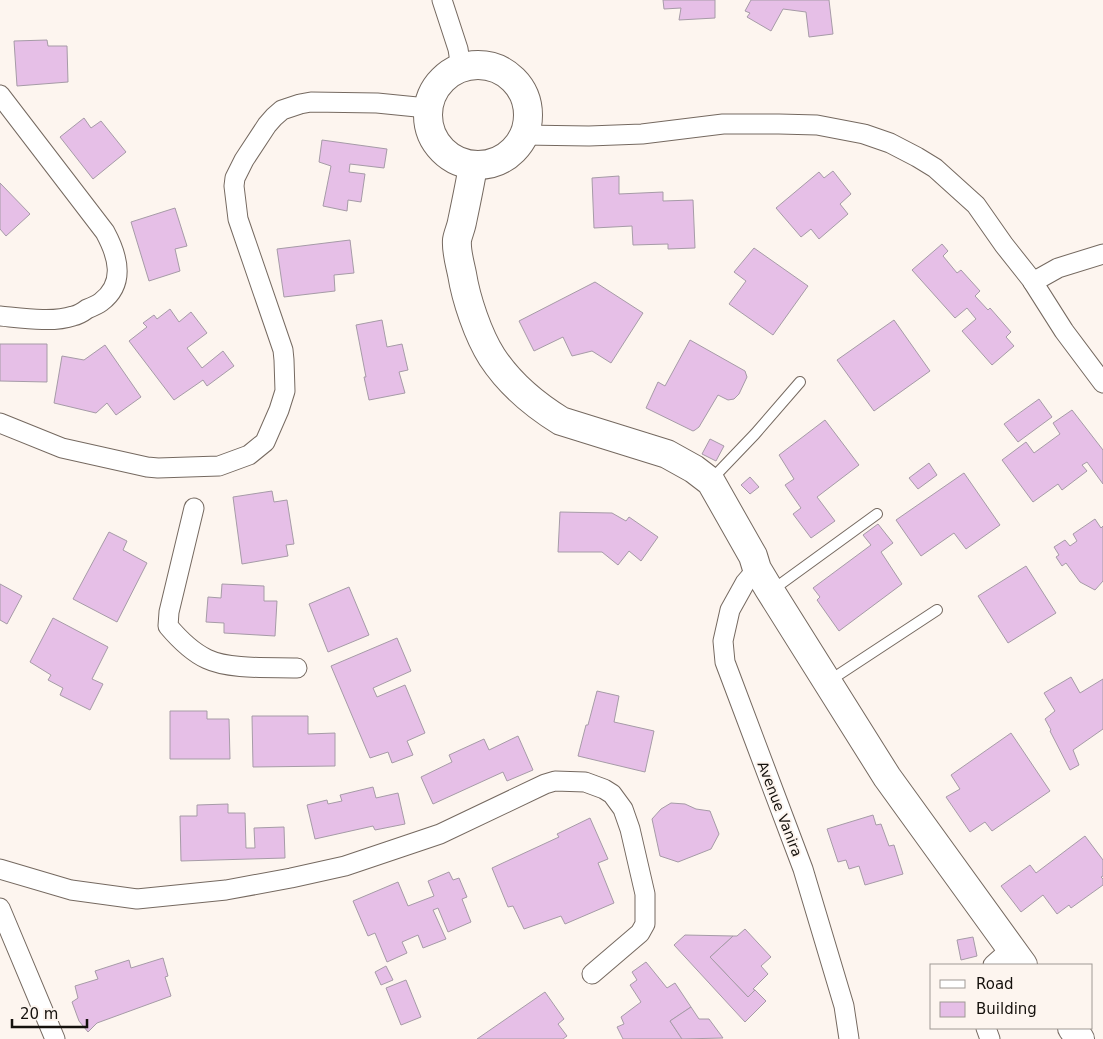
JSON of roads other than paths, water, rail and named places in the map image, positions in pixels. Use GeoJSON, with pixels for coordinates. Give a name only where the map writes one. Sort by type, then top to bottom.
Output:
{"type":"FeatureCollection","features":[{"type":"Feature","properties":{"kind":"main road"},"geometry":{"type":"LineString","coordinates":[[474,65],[498,70],[518,86],[524,97],[527,123],[517,146],[503,158],[486,165],[473,166],[458,161],[444,152],[434,140],[428,124],[428,108],[438,83],[461,68],[474,65]]}},
{"type":"Feature","properties":{"kind":"main road"},"geometry":{"type":"LineString","coordinates":[[473,166],[457,240],[457,250],[464,285],[477,327],[491,356],[511,382],[561,421],[667,454],[694,469],[710,481],[753,556],[758,581],[827,682],[887,777],[1009,960]]}},
{"type":"Feature","properties":{"kind":"street"},"geometry":{"type":"LineString","coordinates":[[442,0],[458,49],[461,68]]}},
{"type":"Feature","properties":{"kind":"street"},"geometry":{"type":"LineString","coordinates":[[0,95],[105,232],[110,241],[118,270],[116,280],[107,296],[100,303],[74,316],[42,319],[0,316]]}},
{"type":"Feature","properties":{"kind":"street"},"geometry":{"type":"LineString","coordinates":[[0,423],[62,448],[158,468],[220,466],[249,454],[266,442],[285,391],[283,350],[238,219],[234,186],[238,168],[267,124],[282,110],[292,106],[320,102],[376,103],[428,108]]}},
{"type":"Feature","properties":{"kind":"street"},"geometry":{"type":"LineString","coordinates":[[523,135],[589,136],[642,134],[723,124],[779,124],[817,125],[864,134],[890,143],[936,168],[976,206],[1034,282],[1064,330],[1103,383]]}},
{"type":"Feature","properties":{"kind":"street"},"geometry":{"type":"LineString","coordinates":[[1034,282],[1058,268],[1103,254]]}},
{"type":"Feature","properties":{"kind":"street"},"geometry":{"type":"LineString","coordinates":[[194,508],[169,612],[168,626],[190,648],[206,659],[237,666],[297,668]]}},
{"type":"Feature","properties":{"kind":"street","name":"Avenue Vanira"},"geometry":{"type":"LineString","coordinates":[[758,581],[730,610],[723,641],[725,662],[803,869],[844,1006],[849,1039]]}},
{"type":"Feature","properties":{"kind":"street"},"geometry":{"type":"LineString","coordinates":[[0,869],[71,890],[137,899],[226,890],[346,866],[440,834],[545,784],[555,781],[585,782],[612,794],[623,809],[630,829],[645,894],[645,924],[640,933],[592,974]]}},
{"type":"Feature","properties":{"kind":"street"},"geometry":{"type":"LineString","coordinates":[[0,908],[55,1039]]}},
{"type":"Feature","properties":{"kind":"lane"},"geometry":{"type":"LineString","coordinates":[[710,481],[755,434],[800,382]]}},
{"type":"Feature","properties":{"kind":"lane"},"geometry":{"type":"LineString","coordinates":[[758,581],[877,514]]}},
{"type":"Feature","properties":{"kind":"lane"},"geometry":{"type":"LineString","coordinates":[[827,682],[937,610]]}}]}
